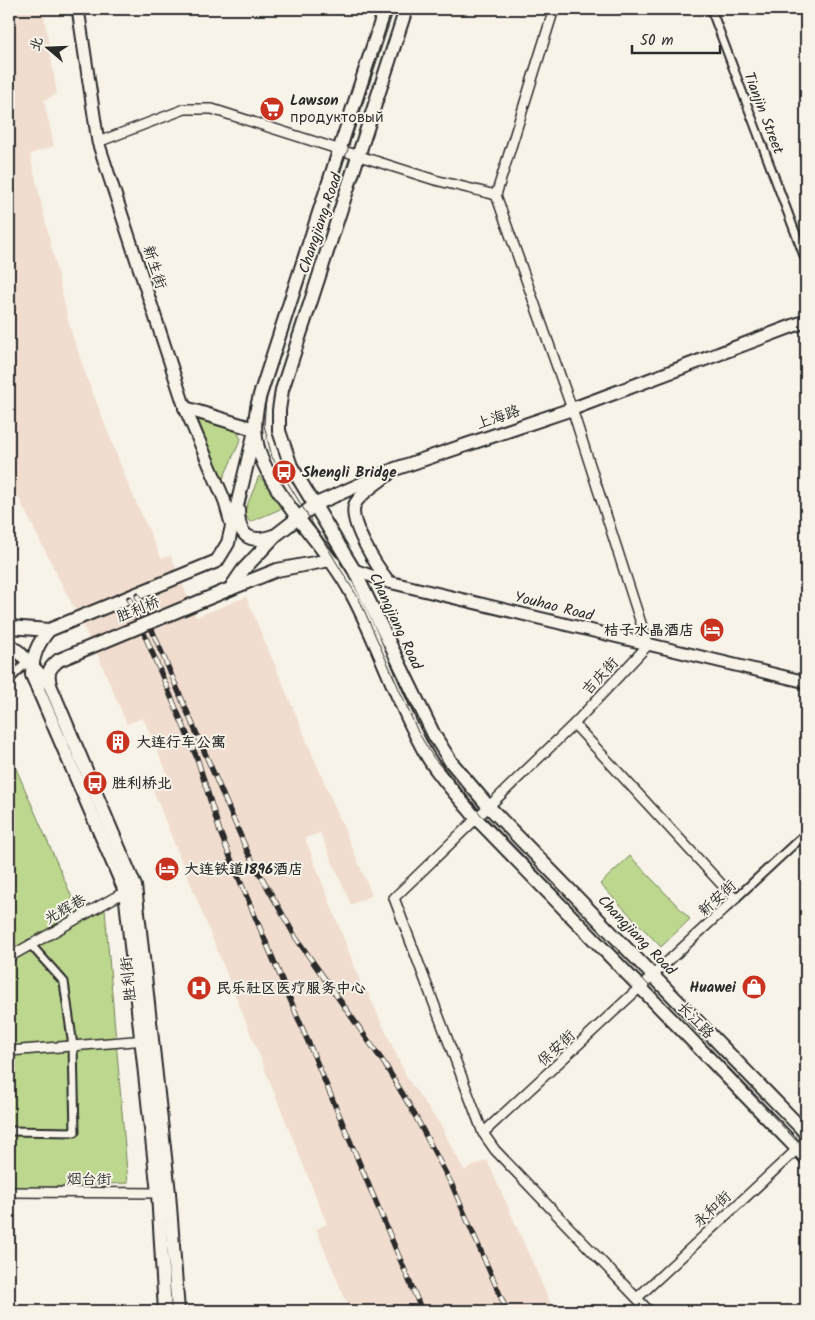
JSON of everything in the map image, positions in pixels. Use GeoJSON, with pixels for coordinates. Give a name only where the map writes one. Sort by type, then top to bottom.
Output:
{"type":"FeatureCollection","features":[{"type":"Feature","properties":{"kind":"main road","name":"Changjiang Road"},"geometry":{"type":"LineString","coordinates":[[385,9],[351,152],[302,327],[282,390],[279,430],[286,455],[354,570],[434,735],[456,768],[647,982],[806,1133]]}},
{"type":"Feature","properties":{"kind":"main road","name":"Changjiang Road"},"geometry":{"type":"LineString","coordinates":[[406,9],[260,395],[254,432],[264,465],[353,595],[426,755],[477,819]]}},
{"type":"Feature","properties":{"kind":"main road","name":"上海路"},"geometry":{"type":"LineString","coordinates":[[230,589],[243,570],[276,535],[316,504],[395,469],[572,409],[806,321]]}},
{"type":"Feature","properties":{"kind":"main road"},"geometry":{"type":"LineString","coordinates":[[185,408],[254,432],[232,527]]}},
{"type":"Feature","properties":{"kind":"main road"},"geometry":{"type":"LineString","coordinates":[[240,491],[238,512],[242,531],[248,538],[256,540],[276,535]]}},
{"type":"Feature","properties":{"kind":"main road","name":"胜利桥"},"geometry":{"type":"LineString","coordinates":[[49,630],[217,561],[228,543],[232,527]]}},
{"type":"Feature","properties":{"kind":"main road"},"geometry":{"type":"LineString","coordinates":[[330,560],[354,570]]}},
{"type":"Feature","properties":{"kind":"main road","name":"胜利桥"},"geometry":{"type":"LineString","coordinates":[[50,685],[47,675],[50,668],[59,660],[277,570],[330,560]]}},
{"type":"Feature","properties":{"kind":"main road"},"geometry":{"type":"LineString","coordinates":[[9,627],[49,630]]}},
{"type":"Feature","properties":{"kind":"main road"},"geometry":{"type":"LineString","coordinates":[[9,645],[19,652],[29,664],[40,641],[49,630]]}},
{"type":"Feature","properties":{"kind":"main road","name":"胜利街"},"geometry":{"type":"LineString","coordinates":[[29,664],[50,685],[130,889],[178,1311]]}},
{"type":"Feature","properties":{"kind":"main road","name":"胜利街"},"geometry":{"type":"LineString","coordinates":[[29,664],[32,675],[130,889]]}},
{"type":"Feature","properties":{"kind":"main road","name":"长江路"},"geometry":{"type":"LineString","coordinates":[[477,819],[647,982],[803,1149]]}},
{"type":"Feature","properties":{"kind":"main road","name":"胜利街"},"geometry":{"type":"LineString","coordinates":[[164,1193],[165,1311]]}},
{"type":"Feature","properties":{"kind":"street","name":"新生街"},"geometry":{"type":"LineString","coordinates":[[78,9],[98,142],[185,408],[224,499],[232,527]]}},
{"type":"Feature","properties":{"kind":"street"},"geometry":{"type":"LineString","coordinates":[[554,9],[496,195],[572,409],[648,645]]}},
{"type":"Feature","properties":{"kind":"street","name":"Tianjin Street"},"geometry":{"type":"LineString","coordinates":[[710,9],[806,261]]}},
{"type":"Feature","properties":{"kind":"street"},"geometry":{"type":"LineString","coordinates":[[98,142],[185,109],[212,109],[435,180],[496,195]]}},
{"type":"Feature","properties":{"kind":"street"},"geometry":{"type":"LineString","coordinates":[[389,582],[380,572],[353,517],[356,503],[395,469]]}},
{"type":"Feature","properties":{"kind":"street","name":"Youhao Road"},"geometry":{"type":"LineString","coordinates":[[354,570],[389,582],[806,682]]}},
{"type":"Feature","properties":{"kind":"street","name":"吉庆街"},"geometry":{"type":"LineString","coordinates":[[484,1132],[394,898],[574,724],[648,645]]}},
{"type":"Feature","properties":{"kind":"street"},"geometry":{"type":"LineString","coordinates":[[9,680],[29,664]]}},
{"type":"Feature","properties":{"kind":"street"},"geometry":{"type":"LineString","coordinates":[[574,724],[735,899]]}},
{"type":"Feature","properties":{"kind":"street","name":"新安街"},"geometry":{"type":"LineString","coordinates":[[647,982],[806,833]]}},
{"type":"Feature","properties":{"kind":"street","name":"光辉巷"},"geometry":{"type":"LineString","coordinates":[[9,957],[130,889]]}},
{"type":"Feature","properties":{"kind":"street"},"geometry":{"type":"LineString","coordinates":[[9,1132],[75,1132],[73,1046],[64,982],[30,944]]}},
{"type":"Feature","properties":{"kind":"street","name":"保安街"},"geometry":{"type":"LineString","coordinates":[[484,1132],[647,982]]}},
{"type":"Feature","properties":{"kind":"street"},"geometry":{"type":"LineString","coordinates":[[9,1051],[146,1040]]}},
{"type":"Feature","properties":{"kind":"street"},"geometry":{"type":"LineString","coordinates":[[484,1132],[495,1150],[649,1311]]}},
{"type":"Feature","properties":{"kind":"street","name":"永和街"},"geometry":{"type":"LineString","coordinates":[[637,1298],[803,1149]]}},
{"type":"Feature","properties":{"kind":"street","name":"烟台街"},"geometry":{"type":"LineString","coordinates":[[9,1192],[164,1193]]}},
{"type":"Feature","properties":{"kind":"shaded area"},"geometry":{"type":"Polygon","coordinates":[[[9,9],[43,9],[57,94],[44,100],[54,146],[30,154],[70,328],[88,381],[130,489],[161,558],[171,556],[196,617],[246,597],[372,895],[351,905],[320,833],[305,838],[360,981],[358,992],[367,991],[407,1078],[441,1126],[464,1170],[487,1160],[554,1311],[350,1311],[316,1229],[327,1224],[153,790],[170,780],[143,718],[127,724],[99,658],[9,479],[9,9]]]}},
{"type":"Feature","properties":{"kind":"green space"},"geometry":{"type":"Polygon","coordinates":[[[198,419],[236,430],[241,439],[221,483],[198,419]]]}},
{"type":"Feature","properties":{"kind":"green space"},"geometry":{"type":"Polygon","coordinates":[[[259,476],[285,507],[250,522],[244,513],[259,476]]]}},
{"type":"Feature","properties":{"kind":"green space"},"geometry":{"type":"Polygon","coordinates":[[[9,763],[14,764],[80,916],[85,921],[105,910],[128,1183],[9,1189],[9,763]]]}},
{"type":"Feature","properties":{"kind":"green space"},"geometry":{"type":"Polygon","coordinates":[[[630,856],[690,919],[661,947],[600,884],[630,856]]]}},
{"type":"Feature","properties":{"kind":"tram line"},"geometry":{"type":"LineString","coordinates":[[394,9],[266,398],[264,425],[272,457],[360,601],[418,732],[433,757],[481,815],[638,974],[806,1151]]}},
{"type":"Feature","properties":{"kind":"railway"},"geometry":{"type":"LineString","coordinates":[[137,595],[248,853],[296,938],[384,1063],[411,1108],[452,1185],[507,1311]]}},
{"type":"Feature","properties":{"kind":"railway"},"geometry":{"type":"LineString","coordinates":[[129,598],[197,758],[220,832],[235,869],[422,1311]]}},
{"type":"Feature","properties":{"kind":"place","name":"Lawson продуктовый"},"geometry":{"type":"Point","coordinates":[272,109]}},
{"type":"Feature","properties":{"kind":"place","name":"Shengli Bridge"},"geometry":{"type":"Point","coordinates":[284,472]}},
{"type":"Feature","properties":{"kind":"place","name":"桔子水晶酒店"},"geometry":{"type":"Point","coordinates":[712,630]}},
{"type":"Feature","properties":{"kind":"place","name":"大连行车公寓"},"geometry":{"type":"Point","coordinates":[118,742]}},
{"type":"Feature","properties":{"kind":"place","name":"胜利桥北"},"geometry":{"type":"Point","coordinates":[95,783]}},
{"type":"Feature","properties":{"kind":"place","name":"大连铁道1896酒店"},"geometry":{"type":"Point","coordinates":[167,869]}},
{"type":"Feature","properties":{"kind":"place","name":"Huawei"},"geometry":{"type":"Point","coordinates":[754,987]}},
{"type":"Feature","properties":{"kind":"place","name":"民乐社区医疗服务中心"},"geometry":{"type":"Point","coordinates":[199,988]}}]}
